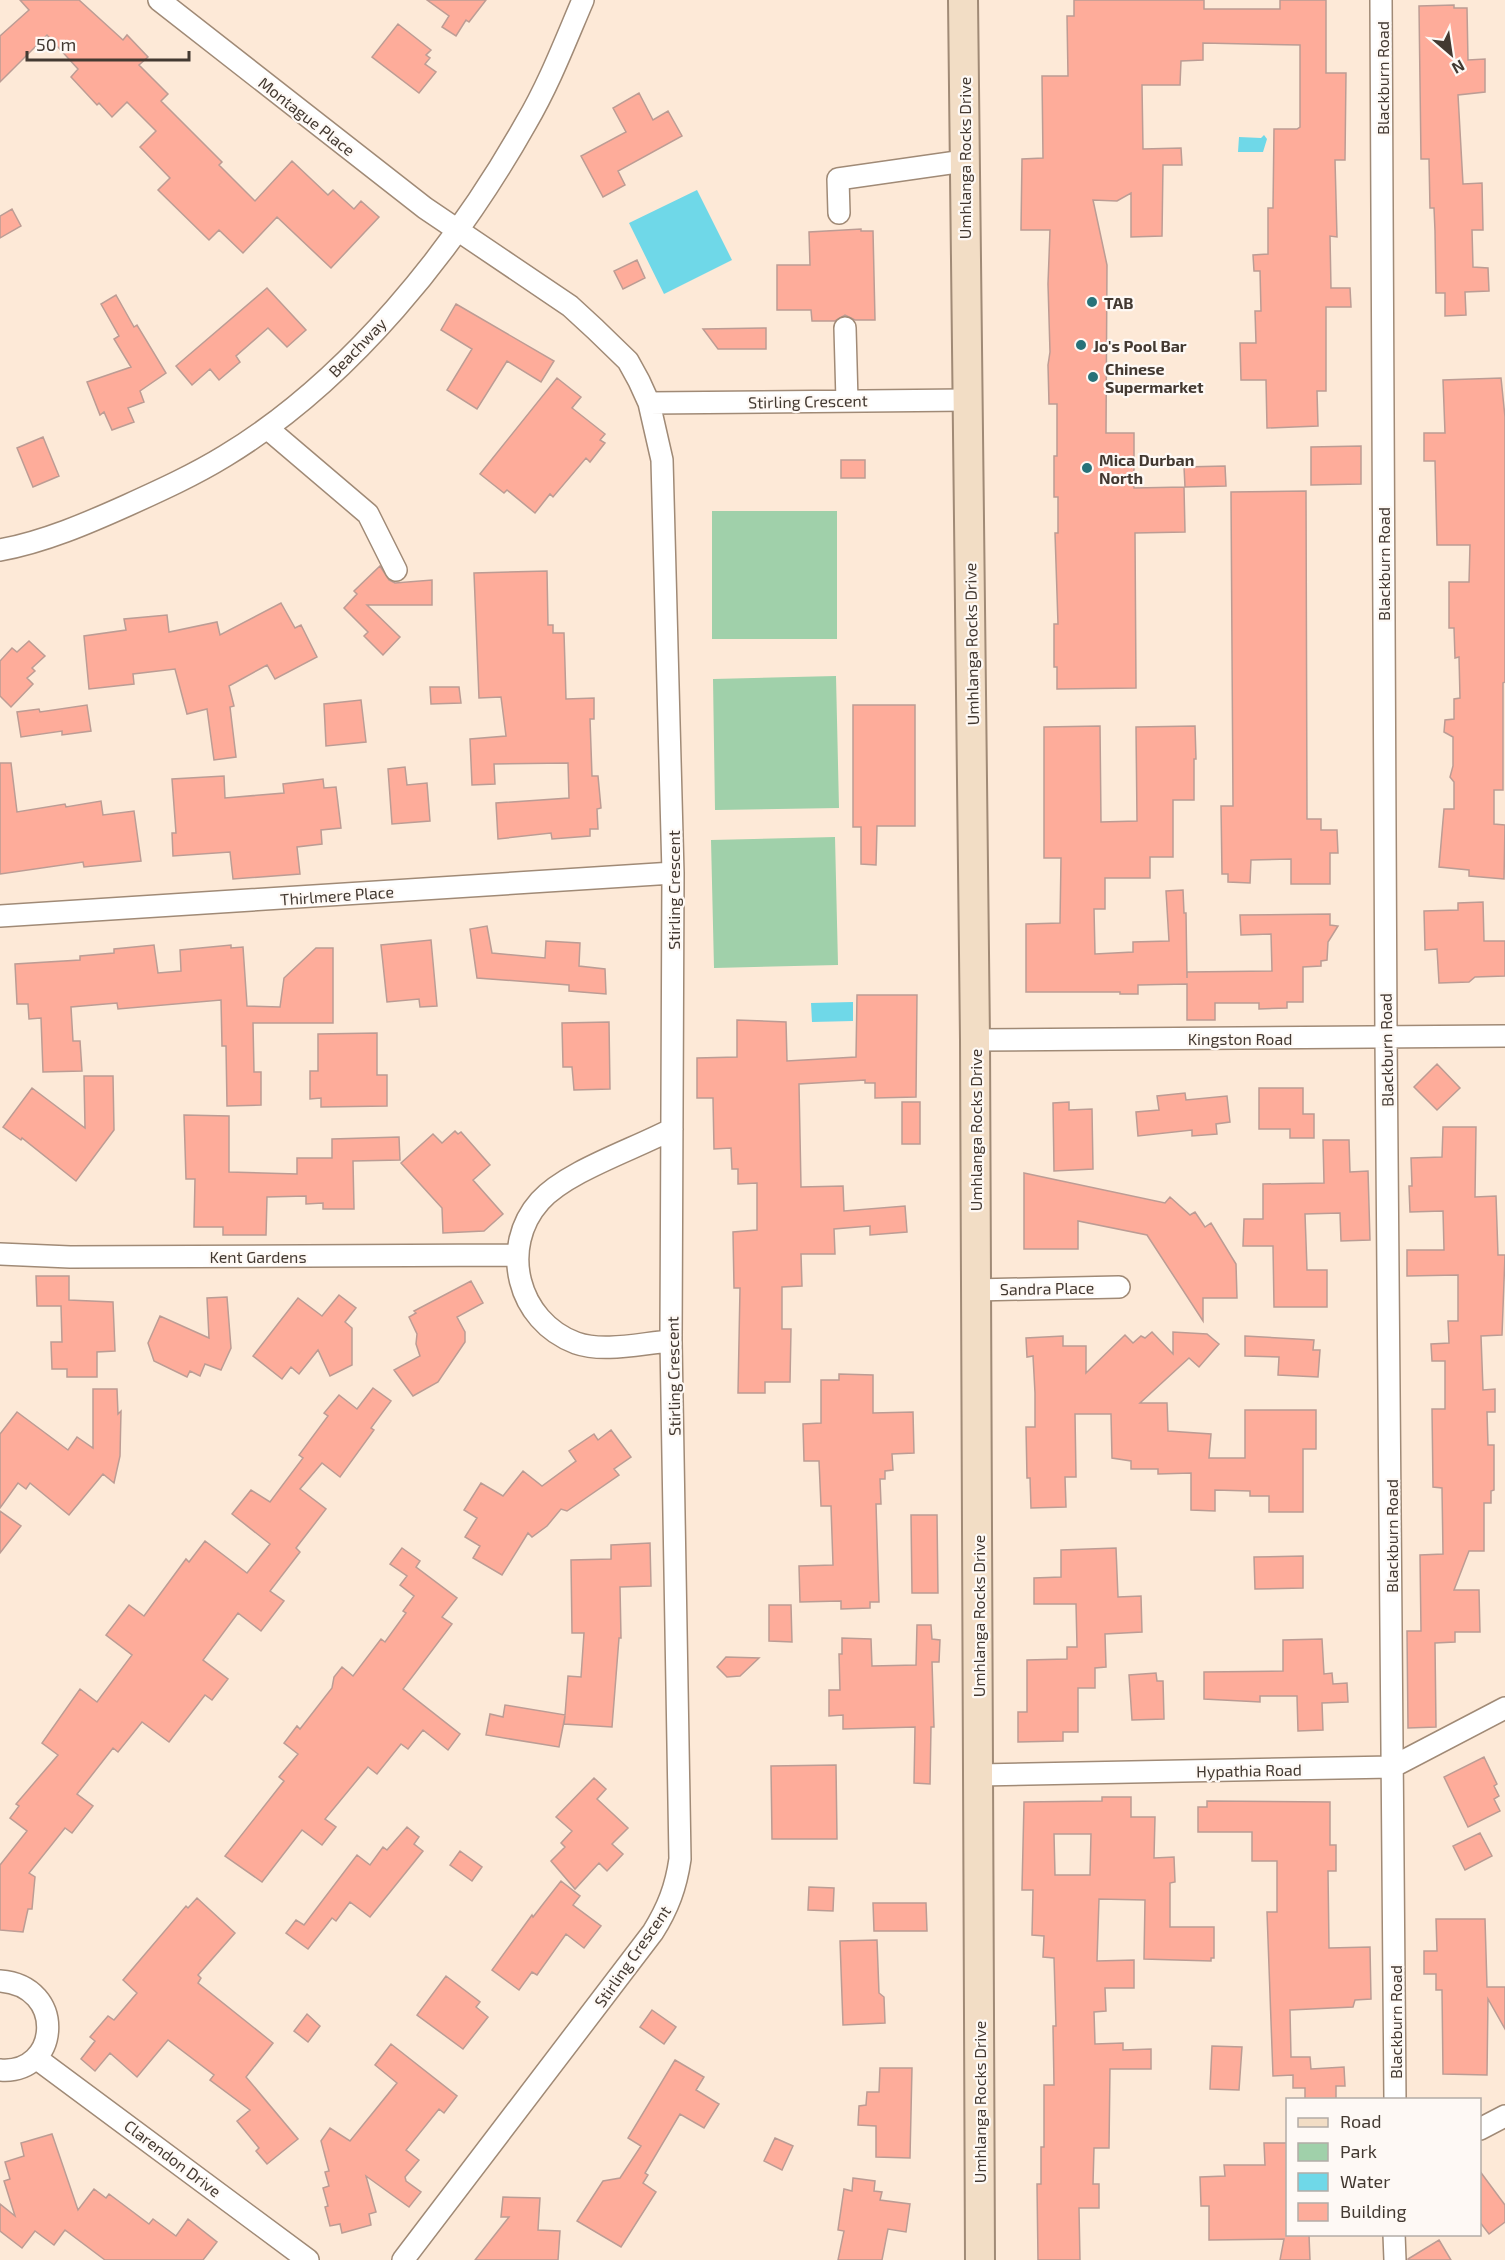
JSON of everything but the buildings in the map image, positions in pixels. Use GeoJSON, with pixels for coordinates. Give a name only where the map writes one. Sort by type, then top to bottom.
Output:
{"type":"FeatureCollection","features":[{"type":"Feature","properties":{"kind":"main road","name":"Umhlanga Rocks Drive"},"geometry":{"type":"LineString","coordinates":[[963,0],[975,1040],[980,2260]]}},
{"type":"Feature","properties":{"kind":"street","name":"Montague Place"},"geometry":{"type":"LineString","coordinates":[[159,0],[457,230]]}},
{"type":"Feature","properties":{"kind":"street","name":"Beachway"},"geometry":{"type":"LineString","coordinates":[[0,550],[59,532],[168,488],[226,456],[267,428],[324,380],[365,340],[417,282],[457,230],[526,124],[550,78],[583,0]]}},
{"type":"Feature","properties":{"kind":"street","name":"Blackburn Road"},"geometry":{"type":"LineString","coordinates":[[1381,0],[1386,1037],[1395,2098]]}},
{"type":"Feature","properties":{"kind":"street"},"geometry":{"type":"LineString","coordinates":[[839,213],[838,179],[964,161]]}},
{"type":"Feature","properties":{"kind":"street","name":"Stirling Crescent"},"geometry":{"type":"LineString","coordinates":[[403,2260],[653,1932],[669,1908],[676,1886],[680,1859],[671,1341],[673,873],[662,460],[649,403],[628,361],[570,306],[457,230]]}},
{"type":"Feature","properties":{"kind":"street"},"geometry":{"type":"LineString","coordinates":[[845,328],[847,401]]}},
{"type":"Feature","properties":{"kind":"street","name":"Stirling Crescent"},"geometry":{"type":"LineString","coordinates":[[649,403],[967,400]]}},
{"type":"Feature","properties":{"kind":"street"},"geometry":{"type":"LineString","coordinates":[[267,428],[368,514],[396,570]]}},
{"type":"Feature","properties":{"kind":"street","name":"Thirlmere Place"},"geometry":{"type":"LineString","coordinates":[[0,916],[673,873]]}},
{"type":"Feature","properties":{"kind":"street","name":"Kingston Road"},"geometry":{"type":"LineString","coordinates":[[975,1040],[1505,1036]]}},
{"type":"Feature","properties":{"kind":"street"},"geometry":{"type":"LineString","coordinates":[[671,1341],[606,1347],[577,1343],[547,1325],[531,1306],[519,1281],[515,1255],[524,1223],[541,1200],[565,1181],[672,1130]]}},
{"type":"Feature","properties":{"kind":"street","name":"Kent Gardens"},"geometry":{"type":"LineString","coordinates":[[0,1254],[70,1257],[515,1255]]}},
{"type":"Feature","properties":{"kind":"street","name":"Sandra Place"},"geometry":{"type":"LineString","coordinates":[[975,1290],[1119,1287]]}},
{"type":"Feature","properties":{"kind":"street","name":"Hypathia Road"},"geometry":{"type":"LineString","coordinates":[[979,1775],[1392,1767],[1505,1708]]}},
{"type":"Feature","properties":{"kind":"street"},"geometry":{"type":"LineString","coordinates":[[0,1981],[15,1982],[30,1990],[40,1999],[47,2013],[46,2037],[36,2058],[23,2067],[0,2070]]}},
{"type":"Feature","properties":{"kind":"street","name":"Clarendon Drive"},"geometry":{"type":"LineString","coordinates":[[36,2058],[308,2260]]}},
{"type":"Feature","properties":{"kind":"street"},"geometry":{"type":"LineString","coordinates":[[1481,2128],[1505,2116]]}},
{"type":"Feature","properties":{"kind":"street"},"geometry":{"type":"LineString","coordinates":[[1394,2236],[1395,2260]]}},
{"type":"Feature","properties":{"kind":"green space"},"geometry":{"type":"Polygon","coordinates":[[[712,511],[837,511],[837,639],[712,639],[712,511]]]}},
{"type":"Feature","properties":{"kind":"green space"},"geometry":{"type":"Polygon","coordinates":[[[836,676],[839,808],[715,810],[713,679],[836,676]]]}},
{"type":"Feature","properties":{"kind":"green space"},"geometry":{"type":"Polygon","coordinates":[[[835,837],[838,965],[714,968],[711,840],[835,837]]]}},
{"type":"Feature","properties":{"kind":"water"},"geometry":{"type":"Polygon","coordinates":[[[1264,135],[1267,139],[1263,152],[1238,152],[1239,137],[1261,138],[1264,135]]]}},
{"type":"Feature","properties":{"kind":"water"},"geometry":{"type":"Polygon","coordinates":[[[697,190],[732,260],[664,294],[629,223],[697,190]]]}},
{"type":"Feature","properties":{"kind":"water"},"geometry":{"type":"Polygon","coordinates":[[[853,1002],[853,1021],[812,1022],[811,1003],[853,1002]]]}},
{"type":"Feature","properties":{"kind":"place","name":"TAB"},"geometry":{"type":"Point","coordinates":[1092,302]}},
{"type":"Feature","properties":{"kind":"place","name":"Jo's Pool Bar"},"geometry":{"type":"Point","coordinates":[1081,345]}},
{"type":"Feature","properties":{"kind":"place","name":"Chinese Supermarket"},"geometry":{"type":"Point","coordinates":[1093,377]}},
{"type":"Feature","properties":{"kind":"place","name":"Mica Durban North"},"geometry":{"type":"Point","coordinates":[1087,468]}}]}
